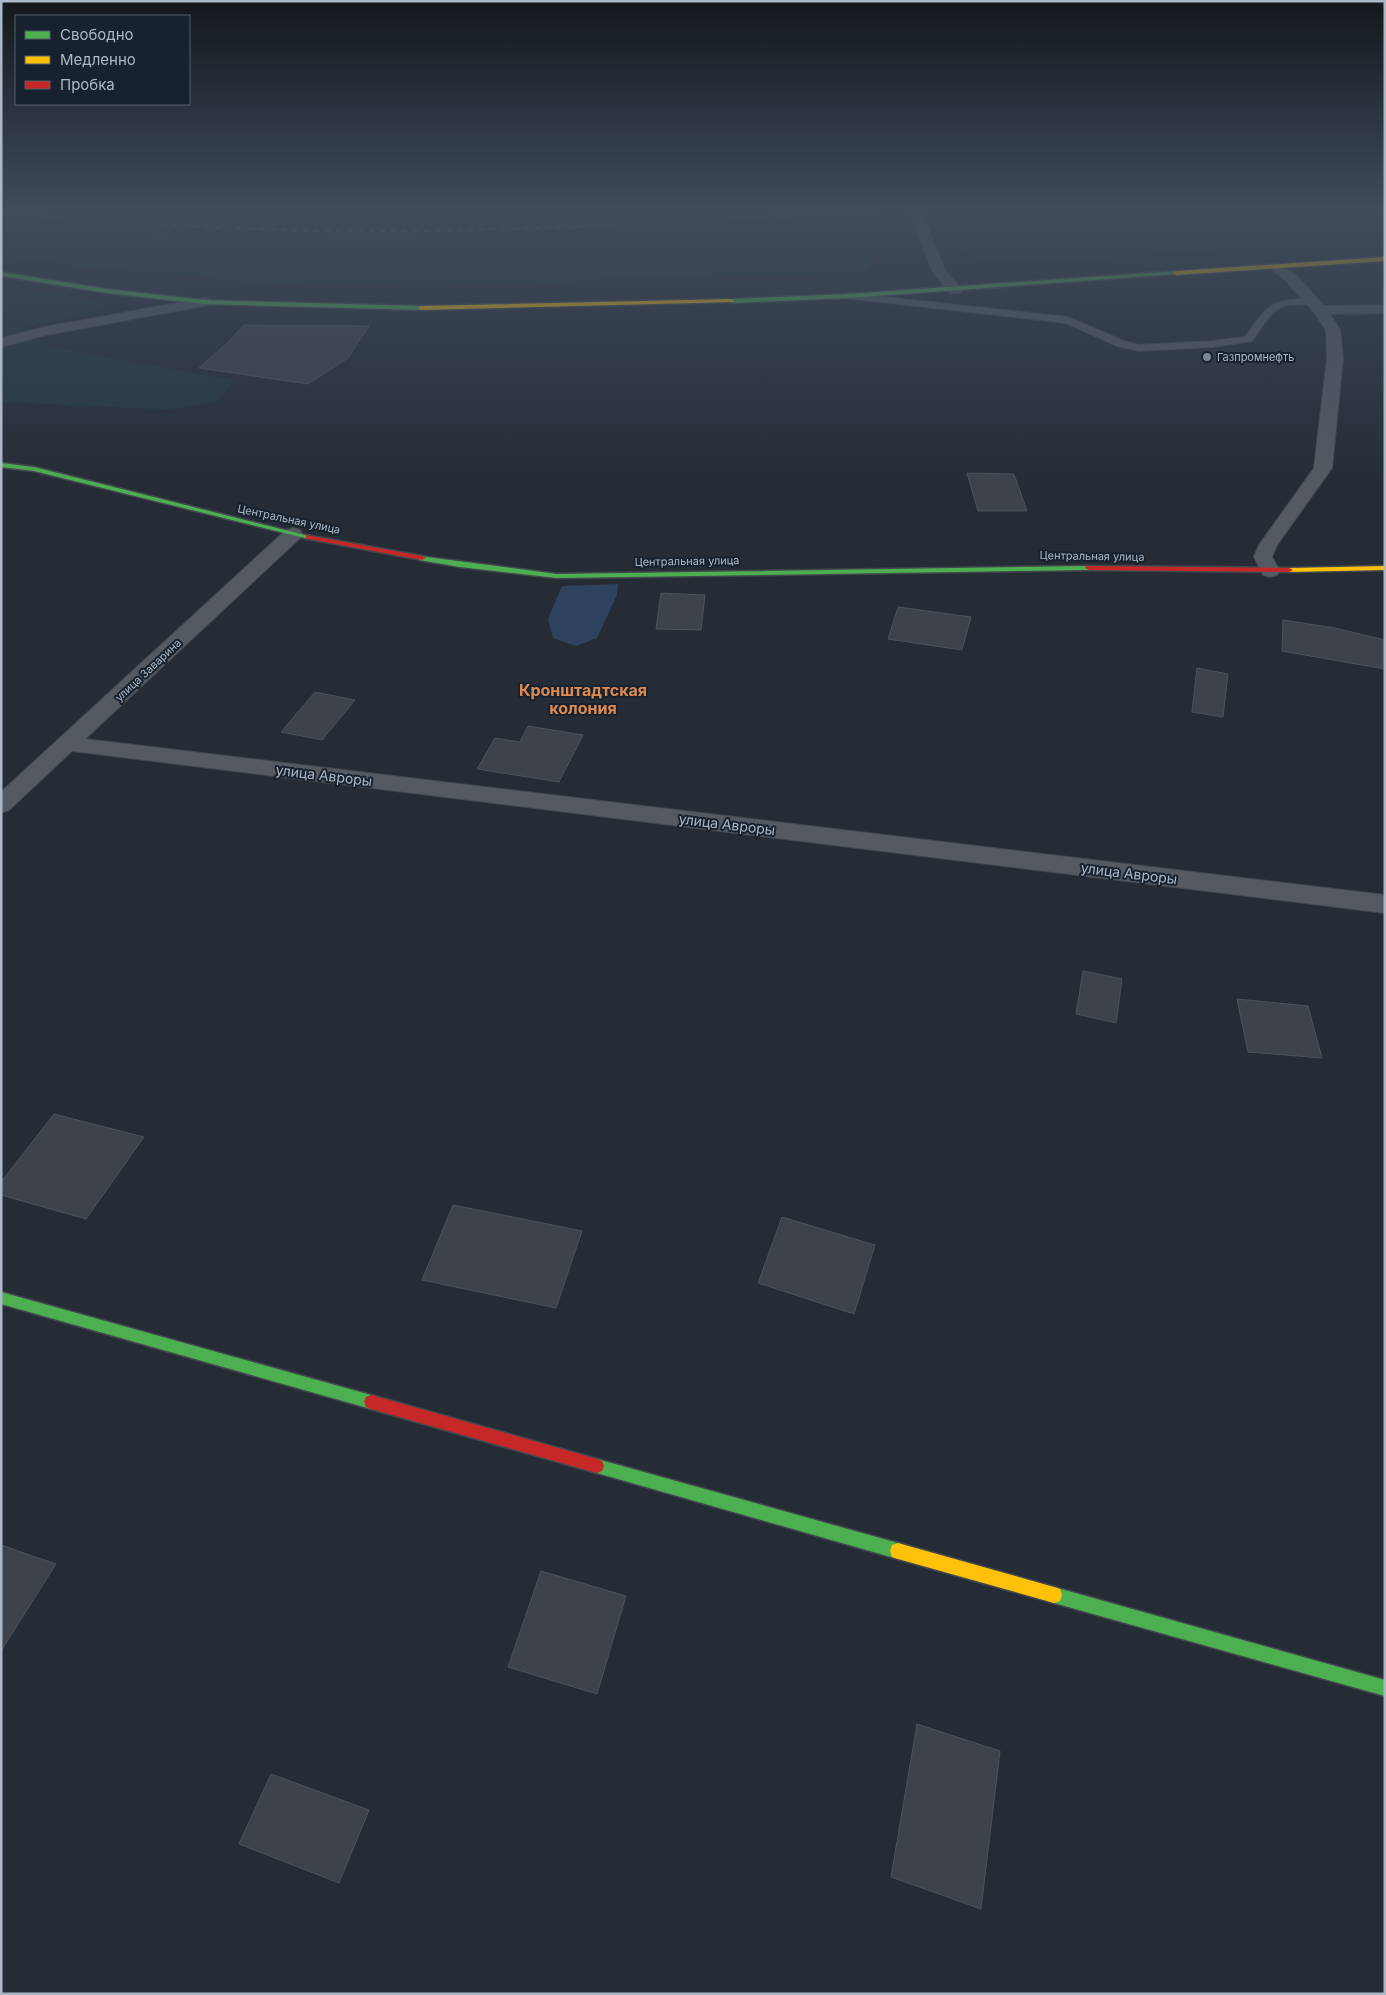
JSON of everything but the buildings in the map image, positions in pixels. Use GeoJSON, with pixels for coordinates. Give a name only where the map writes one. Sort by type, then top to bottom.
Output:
{"type":"FeatureCollection","features":[{"type":"Feature","properties":{"kind":"street"},"geometry":{"type":"LineString","coordinates":[[187,300],[300,306],[444,308],[745,300]]}},
{"type":"Feature","properties":{"kind":"street"},"geometry":{"type":"LineString","coordinates":[[1270,571],[1263,557],[1268,545],[1323,468],[1335,358],[1332,330],[1312,300]]}},
{"type":"Feature","properties":{"kind":"street"},"geometry":{"type":"LineString","coordinates":[[1,343],[45,331],[204,302]]}},
{"type":"Feature","properties":{"kind":"street"},"geometry":{"type":"LineString","coordinates":[[1317,305],[1385,309]]}},
{"type":"Feature","properties":{"kind":"street","name":"Центральная улица"},"geometry":{"type":"LineString","coordinates":[[1,465],[34,469],[293,534],[460,565],[557,576],[1047,567],[1270,571],[1385,568]]}},
{"type":"Feature","properties":{"kind":"street","name":"улица Заварина"},"geometry":{"type":"LineString","coordinates":[[1,805],[293,534]]}},
{"type":"Feature","properties":{"kind":"street","name":"улица Авроры"},"geometry":{"type":"LineString","coordinates":[[68,744],[1385,904]]}},
{"type":"Feature","properties":{"kind":"street"},"geometry":{"type":"LineString","coordinates":[[1,1298],[1385,1688]]}},
{"type":"Feature","properties":{"kind":"lane"},"geometry":{"type":"LineString","coordinates":[[886,300],[1068,320],[1087,327],[1113,342],[1131,347],[1148,348],[1228,343],[1248,339],[1272,308],[1286,302],[1317,305]]}},
{"type":"Feature","properties":{"kind":"green space"},"geometry":{"type":"Polygon","coordinates":[[[1,300],[96,300],[108,302],[90,314],[26,327],[51,347],[233,380],[218,401],[169,410],[1,402],[1,300]]]}},
{"type":"Feature","properties":{"kind":"water"},"geometry":{"type":"Polygon","coordinates":[[[618,584],[617,595],[597,638],[576,646],[553,638],[548,619],[562,586],[618,584]]]}},
{"type":"Feature","properties":{"kind":"traffic: fast"},"geometry":{"type":"LineString","coordinates":[[187,300],[421,308]]}},
{"type":"Feature","properties":{"kind":"traffic: fast"},"geometry":{"type":"LineString","coordinates":[[732,301],[753,300]]}},
{"type":"Feature","properties":{"kind":"traffic: fast"},"geometry":{"type":"LineString","coordinates":[[1,465],[34,469],[309,537]]}},
{"type":"Feature","properties":{"kind":"traffic: fast"},"geometry":{"type":"LineString","coordinates":[[422,558],[460,565],[557,576],[1089,568]]}},
{"type":"Feature","properties":{"kind":"traffic: fast"},"geometry":{"type":"LineString","coordinates":[[1,1298],[371,1402]]}},
{"type":"Feature","properties":{"kind":"traffic: fast"},"geometry":{"type":"LineString","coordinates":[[597,1466],[898,1551]]}},
{"type":"Feature","properties":{"kind":"traffic: fast"},"geometry":{"type":"LineString","coordinates":[[1054,1595],[1385,1688]]}},
{"type":"Feature","properties":{"kind":"traffic: slow"},"geometry":{"type":"LineString","coordinates":[[421,308],[732,301]]}},
{"type":"Feature","properties":{"kind":"traffic: slow"},"geometry":{"type":"LineString","coordinates":[[1289,570],[1385,568]]}},
{"type":"Feature","properties":{"kind":"traffic: slow"},"geometry":{"type":"LineString","coordinates":[[898,1551],[1054,1595]]}},
{"type":"Feature","properties":{"kind":"traffic: jam"},"geometry":{"type":"LineString","coordinates":[[309,537],[422,558]]}},
{"type":"Feature","properties":{"kind":"traffic: jam"},"geometry":{"type":"LineString","coordinates":[[1089,568],[1289,570]]}},
{"type":"Feature","properties":{"kind":"traffic: jam"},"geometry":{"type":"LineString","coordinates":[[371,1402],[597,1466]]}},
{"type":"Feature","properties":{"kind":"place","name":"Газпромнефть"},"geometry":{"type":"Point","coordinates":[1207,357]}},
{"type":"Feature","properties":{"kind":"district","name":"Кронштадтская колония"},"geometry":{"type":"Point","coordinates":[583,699]}}]}
